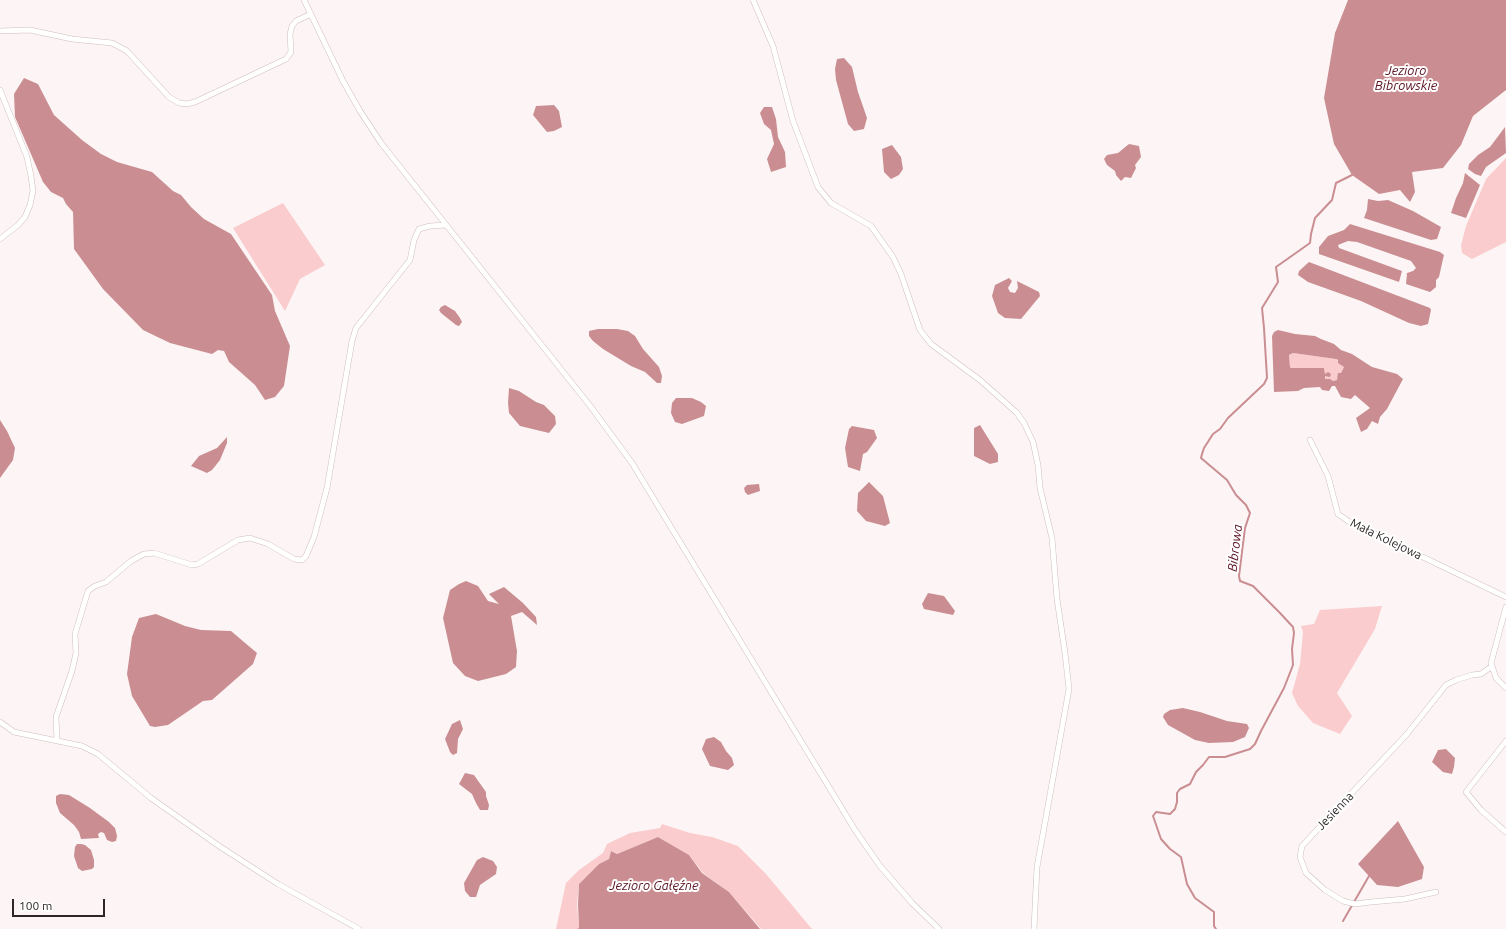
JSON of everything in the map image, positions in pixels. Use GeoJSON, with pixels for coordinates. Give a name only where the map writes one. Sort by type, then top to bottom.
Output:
{"type":"FeatureCollection","features":[{"type":"Feature","properties":{"kind":"street"},"geometry":{"type":"LineString","coordinates":[[304,0],[343,81],[381,143],[591,407],[632,463],[855,830],[880,866],[912,903],[939,929]]}},
{"type":"Feature","properties":{"kind":"street"},"geometry":{"type":"LineString","coordinates":[[753,0],[774,46],[793,121],[818,187],[831,203],[871,226],[893,257],[901,274],[920,330],[931,344],[980,380],[1017,413],[1024,423],[1033,442],[1038,465],[1040,488],[1052,538],[1056,599],[1069,689],[1037,867],[1034,929]]}},
{"type":"Feature","properties":{"kind":"street"},"geometry":{"type":"LineString","coordinates":[[0,31],[30,30],[72,39],[112,43],[127,52],[169,97],[179,103],[187,104],[195,102],[286,59],[291,52],[290,34],[292,26],[296,21],[310,14]]}},
{"type":"Feature","properties":{"kind":"street"},"geometry":{"type":"LineString","coordinates":[[0,90],[27,157],[33,191],[30,205],[25,217],[18,225],[0,239]]}},
{"type":"Feature","properties":{"kind":"street"},"geometry":{"type":"LineString","coordinates":[[57,741],[56,717],[72,671],[76,652],[76,634],[88,590],[106,582],[131,561],[144,554],[154,553],[192,565],[206,560],[238,540],[250,538],[268,544],[294,559],[302,560],[306,556],[314,537],[327,488],[352,341],[356,328],[408,264],[414,240],[419,229],[430,226],[446,226]]}},
{"type":"Feature","properties":{"kind":"street","name":"Mała Kolejowa"},"geometry":{"type":"LineString","coordinates":[[1310,440],[1328,476],[1338,514],[1348,522],[1506,597]]}},
{"type":"Feature","properties":{"kind":"street"},"geometry":{"type":"LineString","coordinates":[[1506,607],[1491,660],[1491,667],[1496,678],[1506,688]]}},
{"type":"Feature","properties":{"kind":"street","name":"Jesienna"},"geometry":{"type":"LineString","coordinates":[[1436,892],[1405,899],[1355,904],[1343,901],[1325,890],[1306,873],[1300,857],[1302,846],[1407,734],[1446,685],[1456,680],[1481,674],[1491,667]]}},
{"type":"Feature","properties":{"kind":"street"},"geometry":{"type":"LineString","coordinates":[[0,722],[14,732],[82,746],[98,754],[151,798],[219,846],[278,884],[359,929]]}},
{"type":"Feature","properties":{"kind":"street"},"geometry":{"type":"LineString","coordinates":[[1506,741],[1466,792],[1481,810],[1506,832]]}},
{"type":"Feature","properties":{"kind":"shaded area"},"geometry":{"type":"Polygon","coordinates":[[[1506,158],[1506,242],[1472,259],[1462,253],[1461,245],[1466,226],[1486,179],[1506,158]]]}},
{"type":"Feature","properties":{"kind":"shaded area"},"geometry":{"type":"Polygon","coordinates":[[[283,203],[325,265],[300,279],[285,311],[233,228],[283,203]]]}},
{"type":"Feature","properties":{"kind":"shaded area"},"geometry":{"type":"Polygon","coordinates":[[[1293,353],[1336,359],[1344,367],[1337,380],[1333,381],[1325,379],[1327,374],[1325,374],[1324,368],[1292,369],[1290,367],[1289,355],[1293,353]]]}},
{"type":"Feature","properties":{"kind":"shaded area"},"geometry":{"type":"Polygon","coordinates":[[[1382,606],[1375,629],[1337,693],[1352,716],[1340,734],[1313,723],[1298,706],[1292,693],[1300,664],[1303,632],[1301,626],[1314,624],[1320,610],[1382,606]]]}},
{"type":"Feature","properties":{"kind":"shaded area"},"geometry":{"type":"Polygon","coordinates":[[[662,824],[690,833],[712,837],[738,846],[766,874],[812,929],[761,929],[729,892],[703,873],[689,855],[658,837],[617,854],[611,851],[609,859],[599,864],[579,884],[577,904],[579,928],[556,929],[566,883],[579,870],[603,853],[607,844],[630,833],[660,828],[662,824]]]}},
{"type":"Feature","properties":{"kind":"water","name":"Jezioro Bibrowskie"},"geometry":{"type":"Polygon","coordinates":[[[1348,0],[1506,0],[1506,90],[1473,116],[1461,145],[1443,168],[1412,172],[1415,192],[1410,202],[1400,190],[1379,194],[1352,175],[1334,144],[1324,98],[1335,33],[1348,0]]]}},
{"type":"Feature","properties":{"kind":"water"},"geometry":{"type":"Polygon","coordinates":[[[844,58],[852,67],[858,92],[867,118],[864,129],[854,131],[848,124],[836,80],[835,69],[837,59],[844,58]]]}},
{"type":"Feature","properties":{"kind":"water"},"geometry":{"type":"Polygon","coordinates":[[[24,78],[38,84],[54,115],[82,140],[101,154],[117,162],[152,172],[173,191],[181,195],[204,219],[231,234],[272,295],[275,311],[290,346],[284,386],[275,397],[265,400],[255,385],[229,362],[224,351],[218,350],[212,354],[170,343],[143,330],[103,289],[74,249],[73,212],[63,198],[51,192],[43,182],[15,117],[14,94],[24,78]]]}},
{"type":"Feature","properties":{"kind":"water"},"geometry":{"type":"Polygon","coordinates":[[[554,105],[559,111],[562,127],[554,131],[547,132],[533,115],[536,106],[554,105]]]}},
{"type":"Feature","properties":{"kind":"water"},"geometry":{"type":"Polygon","coordinates":[[[764,107],[772,107],[776,119],[778,137],[785,152],[786,167],[771,172],[767,159],[774,144],[771,130],[764,124],[760,113],[764,107]]]}},
{"type":"Feature","properties":{"kind":"water"},"geometry":{"type":"Polygon","coordinates":[[[1505,127],[1506,153],[1486,167],[1481,176],[1468,169],[1469,164],[1478,155],[1490,147],[1505,127]]]}},
{"type":"Feature","properties":{"kind":"water"},"geometry":{"type":"Polygon","coordinates":[[[1129,144],[1139,146],[1141,157],[1135,165],[1136,168],[1131,178],[1125,177],[1121,181],[1116,175],[1115,171],[1107,165],[1104,159],[1107,155],[1118,153],[1129,144]]]}},
{"type":"Feature","properties":{"kind":"water"},"geometry":{"type":"Polygon","coordinates":[[[892,145],[901,157],[903,169],[899,175],[891,179],[884,172],[882,149],[892,145]]]}},
{"type":"Feature","properties":{"kind":"water"},"geometry":{"type":"Polygon","coordinates":[[[1465,173],[1480,185],[1466,218],[1451,213],[1463,183],[1465,173]]]}},
{"type":"Feature","properties":{"kind":"water"},"geometry":{"type":"Polygon","coordinates":[[[1368,199],[1378,201],[1388,200],[1413,211],[1441,227],[1437,239],[1431,240],[1364,218],[1367,210],[1368,199]]]}},
{"type":"Feature","properties":{"kind":"water"},"geometry":{"type":"Polygon","coordinates":[[[1350,224],[1440,252],[1444,255],[1439,277],[1436,280],[1436,287],[1430,292],[1406,284],[1407,273],[1416,268],[1411,261],[1357,242],[1348,241],[1338,245],[1339,248],[1402,271],[1399,282],[1319,254],[1319,247],[1328,236],[1344,230],[1350,224]]]}},
{"type":"Feature","properties":{"kind":"water"},"geometry":{"type":"Polygon","coordinates":[[[1309,262],[1430,308],[1431,310],[1428,324],[1421,326],[1409,323],[1361,301],[1308,282],[1298,275],[1299,271],[1309,262]]]}},
{"type":"Feature","properties":{"kind":"water"},"geometry":{"type":"Polygon","coordinates":[[[1009,278],[1012,281],[1008,288],[1010,292],[1015,293],[1018,288],[1017,281],[1039,292],[1040,296],[1021,319],[1005,318],[998,313],[992,296],[995,285],[1009,278]]]}},
{"type":"Feature","properties":{"kind":"water"},"geometry":{"type":"Polygon","coordinates":[[[445,305],[455,311],[460,318],[462,322],[459,326],[439,310],[445,305]]]}},
{"type":"Feature","properties":{"kind":"water"},"geometry":{"type":"Polygon","coordinates":[[[598,329],[617,329],[628,331],[635,336],[643,349],[659,367],[662,376],[661,383],[657,383],[645,372],[631,366],[593,341],[589,336],[589,331],[598,329]]]}},
{"type":"Feature","properties":{"kind":"water"},"geometry":{"type":"Polygon","coordinates":[[[1278,330],[1295,334],[1315,336],[1334,344],[1341,350],[1352,354],[1372,367],[1397,374],[1403,379],[1387,409],[1380,417],[1378,424],[1372,421],[1367,429],[1361,432],[1356,418],[1370,408],[1355,395],[1351,399],[1341,397],[1335,386],[1332,386],[1329,391],[1322,390],[1320,387],[1304,388],[1298,391],[1274,392],[1272,336],[1274,332],[1278,330]],[[1293,353],[1289,355],[1291,368],[1324,368],[1325,374],[1328,372],[1331,374],[1330,377],[1325,376],[1325,379],[1330,379],[1333,381],[1337,380],[1338,373],[1341,373],[1344,367],[1338,363],[1338,360],[1293,353]]]}},
{"type":"Feature","properties":{"kind":"water"},"geometry":{"type":"Polygon","coordinates":[[[509,388],[519,391],[536,402],[544,405],[555,416],[556,424],[549,433],[520,426],[509,413],[509,388]]]}},
{"type":"Feature","properties":{"kind":"water"},"geometry":{"type":"Polygon","coordinates":[[[676,398],[692,398],[701,402],[706,406],[704,416],[682,424],[675,422],[671,413],[672,403],[676,398]]]}},
{"type":"Feature","properties":{"kind":"water"},"geometry":{"type":"Polygon","coordinates":[[[0,420],[15,448],[13,460],[0,478],[0,420]]]}},
{"type":"Feature","properties":{"kind":"water"},"geometry":{"type":"Polygon","coordinates":[[[980,425],[998,454],[998,462],[990,464],[974,456],[974,428],[980,425]]]}},
{"type":"Feature","properties":{"kind":"water"},"geometry":{"type":"Polygon","coordinates":[[[852,426],[874,430],[877,438],[867,452],[863,454],[860,471],[848,467],[845,448],[849,429],[852,426]]]}},
{"type":"Feature","properties":{"kind":"water"},"geometry":{"type":"Polygon","coordinates":[[[227,437],[227,443],[220,460],[212,470],[207,473],[191,466],[199,456],[217,448],[227,437]]]}},
{"type":"Feature","properties":{"kind":"water"},"geometry":{"type":"Polygon","coordinates":[[[869,482],[883,496],[890,523],[885,526],[866,521],[857,511],[858,493],[869,482]]]}},
{"type":"Feature","properties":{"kind":"water"},"geometry":{"type":"Polygon","coordinates":[[[759,484],[760,491],[748,495],[745,492],[744,488],[747,485],[759,484]]]}},
{"type":"Feature","properties":{"kind":"water"},"geometry":{"type":"Polygon","coordinates":[[[466,581],[478,586],[488,601],[499,604],[489,594],[504,587],[523,603],[536,617],[537,625],[522,612],[511,616],[517,651],[516,667],[506,674],[478,681],[465,676],[453,663],[443,618],[450,590],[466,581]]]}},
{"type":"Feature","properties":{"kind":"water"},"geometry":{"type":"Polygon","coordinates":[[[928,593],[944,596],[955,611],[953,615],[924,609],[922,604],[928,593]]]}},
{"type":"Feature","properties":{"kind":"water"},"geometry":{"type":"Polygon","coordinates":[[[156,614],[185,626],[201,630],[231,631],[257,653],[253,664],[212,700],[203,701],[168,725],[155,727],[150,726],[132,696],[127,674],[132,637],[139,618],[156,614]]]}},
{"type":"Feature","properties":{"kind":"water"},"geometry":{"type":"Polygon","coordinates":[[[1183,708],[1227,721],[1247,724],[1249,728],[1245,737],[1233,742],[1209,743],[1195,740],[1168,725],[1163,717],[1164,714],[1170,710],[1183,708]]]}},
{"type":"Feature","properties":{"kind":"water"},"geometry":{"type":"Polygon","coordinates":[[[460,720],[463,729],[458,739],[457,753],[453,755],[450,752],[445,739],[452,724],[460,720]]]}},
{"type":"Feature","properties":{"kind":"water"},"geometry":{"type":"Polygon","coordinates":[[[714,737],[721,742],[732,758],[734,765],[728,770],[710,766],[702,749],[706,739],[714,737]]]}},
{"type":"Feature","properties":{"kind":"water"},"geometry":{"type":"Polygon","coordinates":[[[1446,749],[1455,758],[1452,774],[1443,772],[1432,762],[1438,750],[1446,749]]]}},
{"type":"Feature","properties":{"kind":"water"},"geometry":{"type":"Polygon","coordinates":[[[465,773],[474,775],[486,792],[489,805],[488,810],[480,810],[472,794],[459,784],[465,773]]]}},
{"type":"Feature","properties":{"kind":"water"},"geometry":{"type":"Polygon","coordinates":[[[60,794],[69,795],[109,822],[115,828],[117,836],[116,841],[112,842],[107,840],[104,833],[101,832],[98,834],[99,838],[81,839],[79,832],[74,825],[60,813],[56,803],[56,796],[60,794]]]}},
{"type":"Feature","properties":{"kind":"water"},"geometry":{"type":"Polygon","coordinates":[[[1398,821],[1424,867],[1422,879],[1398,887],[1377,885],[1358,864],[1398,821]]]}},
{"type":"Feature","properties":{"kind":"water","name":"Jezioro Gałęźne"},"geometry":{"type":"Polygon","coordinates":[[[658,837],[689,855],[702,873],[729,892],[760,929],[577,929],[579,928],[579,884],[599,864],[609,859],[611,851],[617,854],[658,837]]]}},
{"type":"Feature","properties":{"kind":"water"},"geometry":{"type":"Polygon","coordinates":[[[77,844],[85,845],[91,850],[94,860],[94,867],[92,869],[82,871],[78,868],[74,856],[75,847],[77,844]]]}},
{"type":"Feature","properties":{"kind":"water"},"geometry":{"type":"Polygon","coordinates":[[[483,857],[493,861],[497,867],[496,874],[480,885],[476,897],[470,897],[465,891],[464,883],[477,860],[483,857]]]}},
{"type":"Feature","properties":{"kind":"waterway","name":"Bibrowa"},"geometry":{"type":"LineString","coordinates":[[1216,929],[1214,926],[1214,912],[1195,898],[1187,884],[1181,857],[1170,849],[1161,839],[1153,816],[1156,812],[1170,814],[1175,809],[1177,793],[1180,789],[1190,784],[1196,772],[1209,757],[1225,757],[1250,749],[1255,744],[1284,688],[1293,665],[1292,649],[1294,633],[1293,627],[1253,586],[1240,581],[1239,576],[1245,528],[1250,513],[1246,505],[1236,495],[1227,480],[1201,458],[1204,448],[1213,434],[1220,429],[1228,418],[1264,384],[1267,378],[1262,308],[1278,282],[1276,267],[1310,243],[1315,218],[1332,200],[1336,183],[1352,175]]}},
{"type":"Feature","properties":{"kind":"waterway"},"geometry":{"type":"LineString","coordinates":[[1343,921],[1369,876]]}}]}
